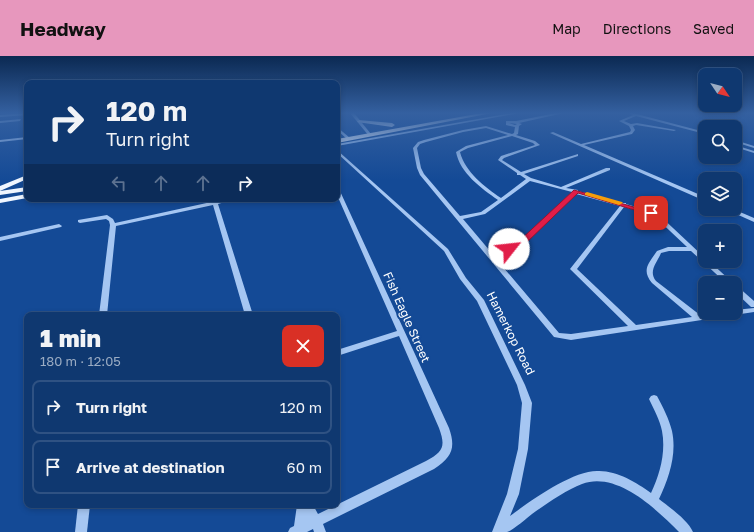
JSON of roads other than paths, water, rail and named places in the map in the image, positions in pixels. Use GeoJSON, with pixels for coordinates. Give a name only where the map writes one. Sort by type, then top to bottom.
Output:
{"type":"FeatureCollection","features":[{"type":"Feature","properties":{"kind":"main road"},"geometry":{"type":"LineString","coordinates":[[340,140],[369,135]]}},
{"type":"Feature","properties":{"kind":"main road"},"geometry":{"type":"LineString","coordinates":[[0,189],[24,179]]}},
{"type":"Feature","properties":{"kind":"main road"},"geometry":{"type":"LineString","coordinates":[[0,193],[24,191]]}},
{"type":"Feature","properties":{"kind":"main road"},"geometry":{"type":"LineString","coordinates":[[0,201],[24,192]]}},
{"type":"Feature","properties":{"kind":"street"},"geometry":{"type":"LineString","coordinates":[[344,135],[349,139]]}},
{"type":"Feature","properties":{"kind":"street"},"geometry":{"type":"LineString","coordinates":[[340,144],[392,135]]}},
{"type":"Feature","properties":{"kind":"street"},"geometry":{"type":"LineString","coordinates":[[444,135],[420,142],[415,148],[420,171],[557,335],[571,337],[698,318]]}},
{"type":"Feature","properties":{"kind":"street"},"geometry":{"type":"LineString","coordinates":[[501,200],[484,187],[464,167],[458,152],[467,146],[512,135]]}},
{"type":"Feature","properties":{"kind":"street"},"geometry":{"type":"LineString","coordinates":[[514,135],[538,145],[500,159],[519,174],[529,179],[624,204],[655,214],[698,255]]}},
{"type":"Feature","properties":{"kind":"street"},"geometry":{"type":"LineString","coordinates":[[557,135],[698,196]]}},
{"type":"Feature","properties":{"kind":"street"},"geometry":{"type":"LineString","coordinates":[[581,145],[622,135]]}},
{"type":"Feature","properties":{"kind":"street"},"geometry":{"type":"LineString","coordinates":[[0,141],[24,138]]}},
{"type":"Feature","properties":{"kind":"street"},"geometry":{"type":"LineString","coordinates":[[742,144],[754,147]]}},
{"type":"Feature","properties":{"kind":"street"},"geometry":{"type":"LineString","coordinates":[[742,148],[754,152]]}},
{"type":"Feature","properties":{"kind":"street","name":"Hamerkop Road"},"geometry":{"type":"LineString","coordinates":[[340,154],[446,250],[463,279],[480,300],[525,395],[527,403],[523,449],[513,494],[499,532]]}},
{"type":"Feature","properties":{"kind":"street"},"geometry":{"type":"LineString","coordinates":[[519,174],[577,155]]}},
{"type":"Feature","properties":{"kind":"street"},"geometry":{"type":"LineString","coordinates":[[562,188],[608,169]]}},
{"type":"Feature","properties":{"kind":"street"},"geometry":{"type":"LineString","coordinates":[[460,218],[483,213],[529,179]]}},
{"type":"Feature","properties":{"kind":"street"},"geometry":{"type":"LineString","coordinates":[[488,253],[521,244],[576,191]]}},
{"type":"Feature","properties":{"kind":"street","name":"Fish Eagle Street"},"geometry":{"type":"LineString","coordinates":[[318,526],[430,465],[444,455],[448,448],[448,438],[340,196]]}},
{"type":"Feature","properties":{"kind":"street"},"geometry":{"type":"LineString","coordinates":[[113,225],[219,202]]}},
{"type":"Feature","properties":{"kind":"street"},"geometry":{"type":"LineString","coordinates":[[215,203],[248,312]]}},
{"type":"Feature","properties":{"kind":"street"},"geometry":{"type":"LineString","coordinates":[[624,204],[573,269],[635,328]]}},
{"type":"Feature","properties":{"kind":"street"},"geometry":{"type":"LineString","coordinates":[[742,215],[754,220]]}},
{"type":"Feature","properties":{"kind":"street"},"geometry":{"type":"LineString","coordinates":[[80,221],[107,217],[111,220],[113,225],[103,312]]}},
{"type":"Feature","properties":{"kind":"street"},"geometry":{"type":"LineString","coordinates":[[0,239],[59,226]]}},
{"type":"Feature","properties":{"kind":"street"},"geometry":{"type":"LineString","coordinates":[[691,249],[668,249],[659,252],[649,271],[654,282],[698,318]]}},
{"type":"Feature","properties":{"kind":"street"},"geometry":{"type":"LineString","coordinates":[[713,268],[722,276]]}},
{"type":"Feature","properties":{"kind":"street"},"geometry":{"type":"LineString","coordinates":[[742,294],[754,305]]}},
{"type":"Feature","properties":{"kind":"street"},"geometry":{"type":"LineString","coordinates":[[742,312],[754,310]]}},
{"type":"Feature","properties":{"kind":"street"},"geometry":{"type":"LineString","coordinates":[[340,351],[401,332]]}},
{"type":"Feature","properties":{"kind":"street"},"geometry":{"type":"LineString","coordinates":[[653,500],[662,483],[666,467],[668,439],[667,430],[654,399]]}},
{"type":"Feature","properties":{"kind":"street"},"geometry":{"type":"LineString","coordinates":[[499,532],[536,505],[585,477],[602,476],[640,490],[667,511],[688,532]]}},
{"type":"Feature","properties":{"kind":"street"},"geometry":{"type":"LineString","coordinates":[[81,532],[84,508]]}},
{"type":"Feature","properties":{"kind":"street"},"geometry":{"type":"LineString","coordinates":[[303,508],[297,531],[318,526],[306,508]]}}]}
